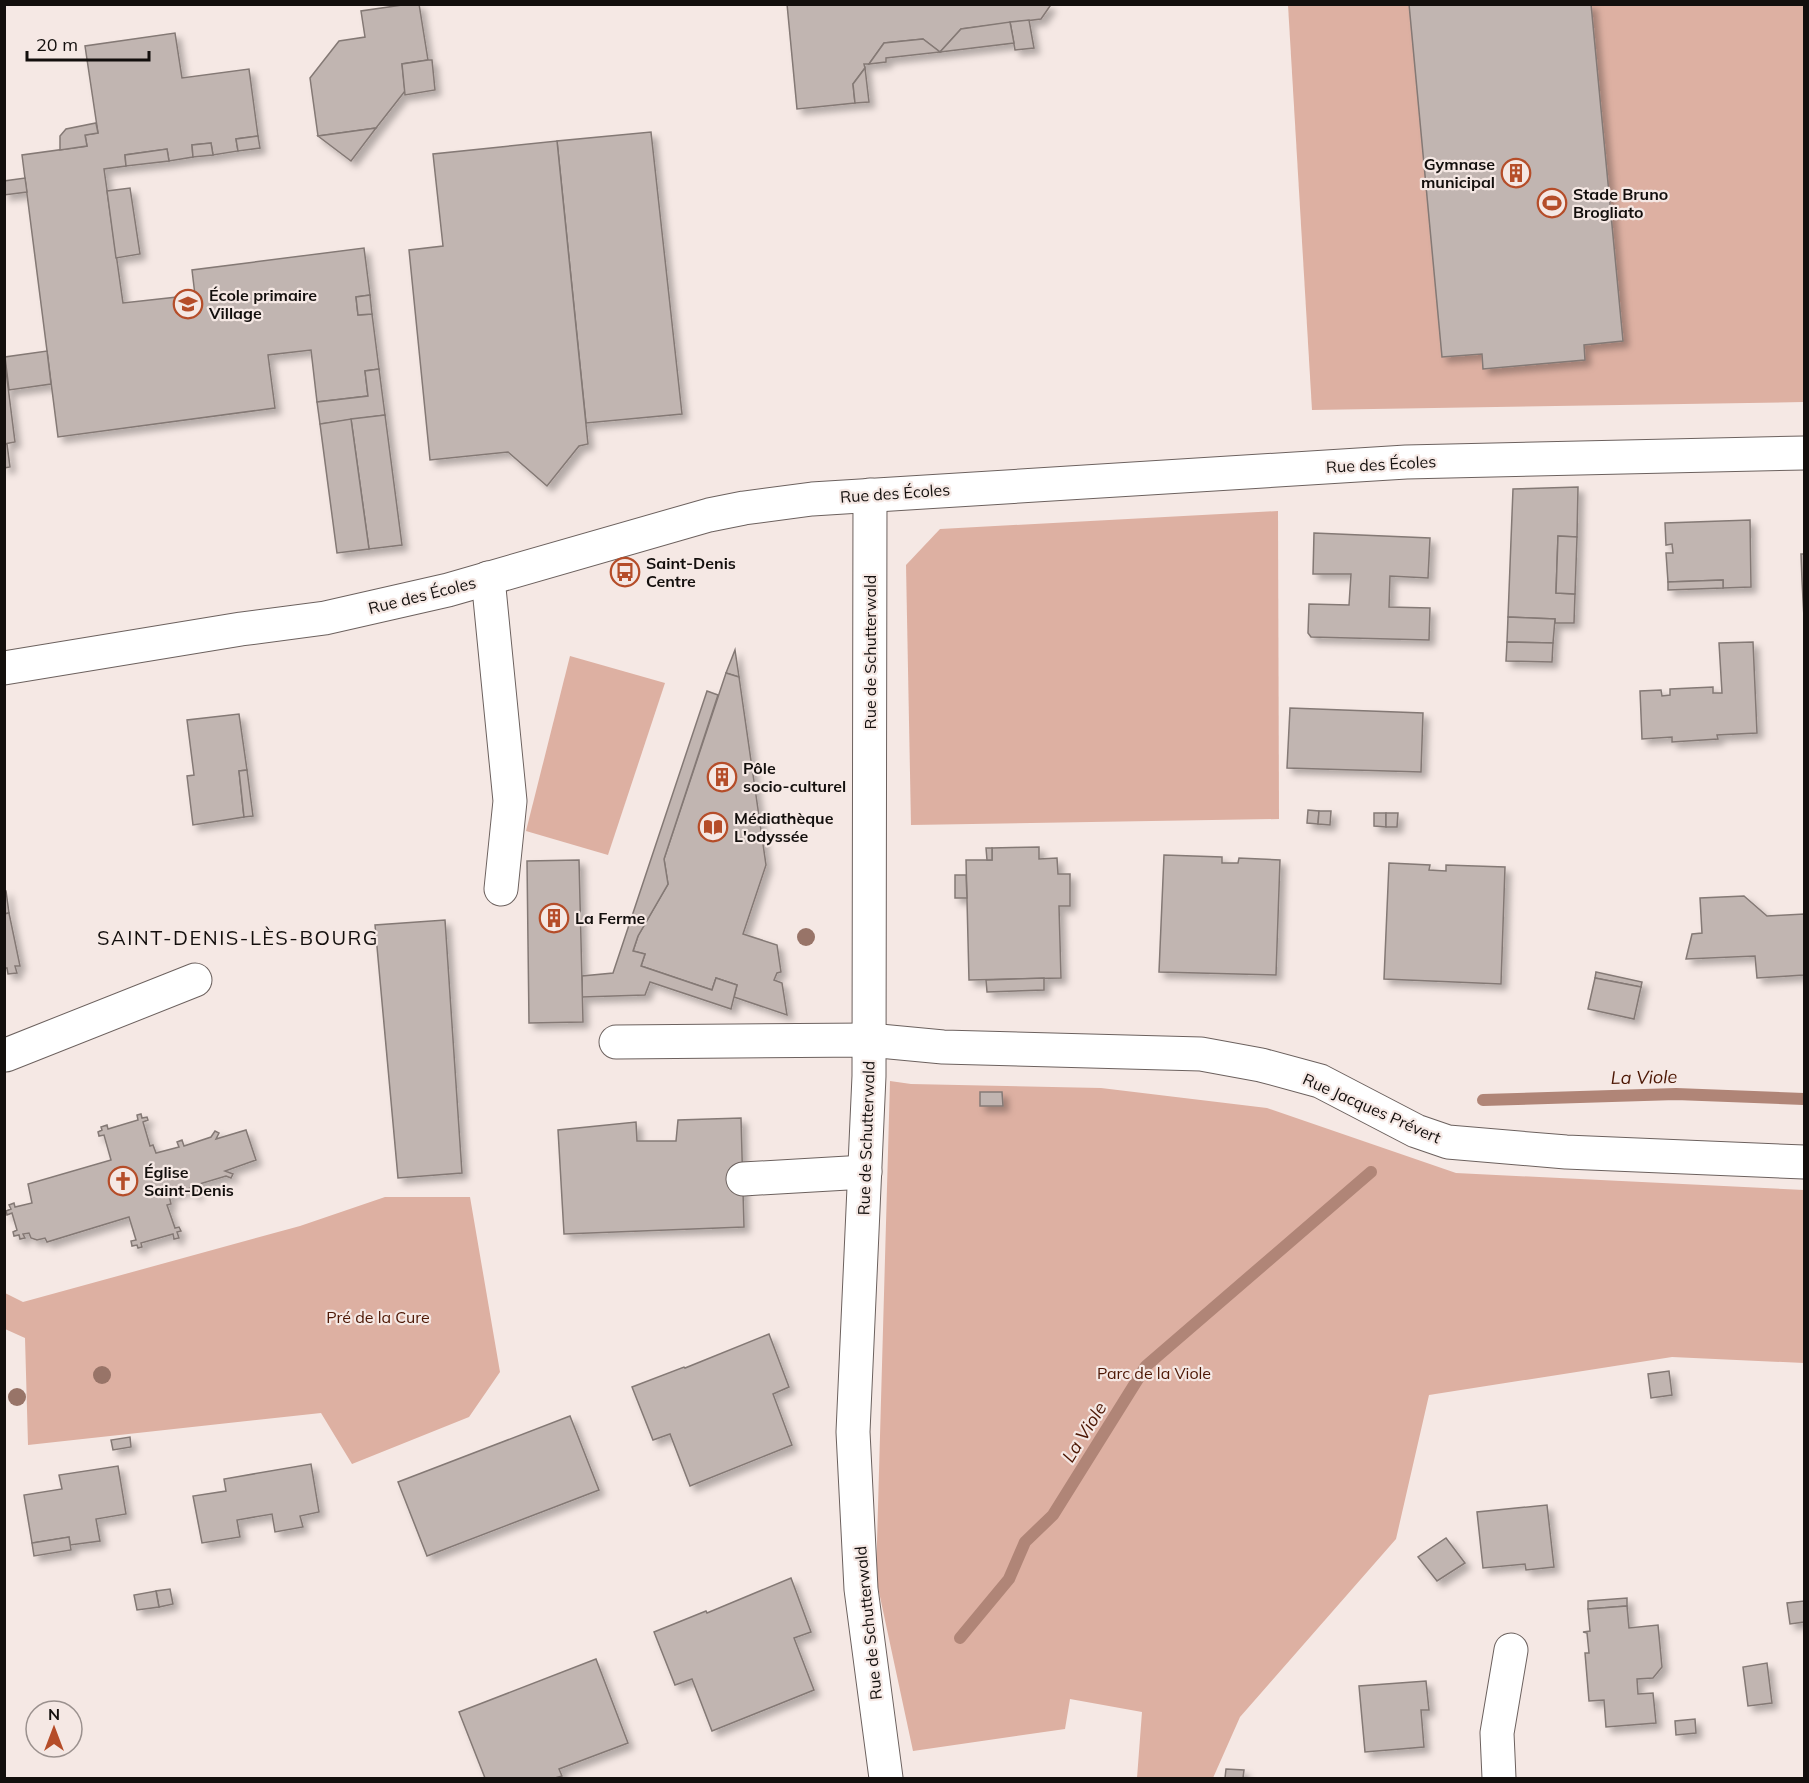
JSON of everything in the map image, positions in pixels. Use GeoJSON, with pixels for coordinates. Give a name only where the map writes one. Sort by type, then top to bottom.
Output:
{"type":"FeatureCollection","features":[{"type":"Feature","properties":{"kind":"street","name":"Rue des Écoles"},"geometry":{"type":"LineString","coordinates":[[4,668],[241,629],[326,618],[448,590],[708,515],[812,499],[1406,462],[1804,453]]}},
{"type":"Feature","properties":{"kind":"street","name":"Rue de Schutterwald"},"geometry":{"type":"LineString","coordinates":[[870,495],[869,1040],[853,1432],[861,1588],[885,1769]]}},
{"type":"Feature","properties":{"kind":"street"},"geometry":{"type":"LineString","coordinates":[[488,578],[510,801],[501,889]]}},
{"type":"Feature","properties":{"kind":"street"},"geometry":{"type":"LineString","coordinates":[[5,1057],[195,980]]}},
{"type":"Feature","properties":{"kind":"street","name":"Rue Jacques Prévert"},"geometry":{"type":"LineString","coordinates":[[616,1042],[869,1040],[943,1047],[1202,1054],[1261,1065],[1320,1081],[1416,1131],[1448,1142],[1566,1152],[1804,1162]]}},
{"type":"Feature","properties":{"kind":"street"},"geometry":{"type":"LineString","coordinates":[[743,1179],[865,1172]]}},
{"type":"Feature","properties":{"kind":"street"},"geometry":{"type":"LineString","coordinates":[[1499,1779],[1497,1733],[1510,1650]]}},
{"type":"Feature","properties":{"kind":"green space","name":"Stade Bruno Brogliato"},"geometry":{"type":"Polygon","coordinates":[[[1288,5],[1804,5],[1804,402],[1312,410],[1288,5]]]}},
{"type":"Feature","properties":{"kind":"green space"},"geometry":{"type":"Polygon","coordinates":[[[1278,511],[1279,819],[911,825],[906,565],[940,529],[1278,511]]]}},
{"type":"Feature","properties":{"kind":"green space"},"geometry":{"type":"Polygon","coordinates":[[[570,656],[665,683],[608,855],[526,831],[570,656]]]}},
{"type":"Feature","properties":{"kind":"green space","name":"Parc de la Viole"},"geometry":{"type":"Polygon","coordinates":[[[890,1081],[911,1084],[1101,1088],[1267,1108],[1456,1173],[1804,1190],[1804,1363],[1672,1357],[1429,1395],[1396,1539],[1240,1717],[1213,1778],[1137,1778],[1142,1712],[1070,1699],[1065,1729],[913,1751],[876,1578],[890,1081]]]}},
{"type":"Feature","properties":{"kind":"green space","name":"Pré de la Cure"},"geometry":{"type":"Polygon","coordinates":[[[385,1197],[470,1197],[500,1372],[469,1417],[352,1464],[321,1413],[28,1445],[25,1338],[5,1329],[5,1293],[23,1302],[300,1226],[385,1197]]]}},
{"type":"Feature","properties":{"kind":"building"},"geometry":{"type":"Polygon","coordinates":[[[419,4],[428,60],[402,64],[405,91],[376,128],[318,136],[310,78],[339,41],[365,37],[361,11],[419,4]]]}},
{"type":"Feature","properties":{"kind":"building"},"geometry":{"type":"Polygon","coordinates":[[[787,4],[1048,4],[1050,6],[1041,19],[961,29],[940,52],[923,39],[884,43],[869,64],[864,64],[865,68],[853,84],[855,103],[797,109],[787,4]]]}},
{"type":"Feature","properties":{"kind":"building","name":"Gymnase municipal"},"geometry":{"type":"Polygon","coordinates":[[[1409,4],[1591,4],[1623,341],[1584,345],[1585,360],[1483,369],[1482,354],[1442,357],[1409,4]]]}},
{"type":"Feature","properties":{"kind":"building"},"geometry":{"type":"Polygon","coordinates":[[[1029,20],[1034,48],[1015,50],[1010,22],[1029,20]]]}},
{"type":"Feature","properties":{"kind":"building"},"geometry":{"type":"Polygon","coordinates":[[[1010,22],[1014,43],[940,52],[961,29],[1010,22]]]}},
{"type":"Feature","properties":{"kind":"building"},"geometry":{"type":"Polygon","coordinates":[[[175,33],[182,78],[249,69],[258,136],[236,139],[238,151],[213,155],[211,143],[192,145],[193,157],[169,161],[167,149],[125,155],[126,166],[104,169],[123,303],[195,295],[192,270],[364,248],[370,295],[356,297],[358,315],[372,314],[379,369],[365,371],[368,396],[317,402],[311,350],[268,355],[275,408],[58,437],[22,155],[87,146],[85,135],[98,133],[85,46],[175,33]]]}},
{"type":"Feature","properties":{"kind":"building"},"geometry":{"type":"Polygon","coordinates":[[[923,39],[940,52],[886,58],[886,62],[869,64],[884,43],[923,39]]]}},
{"type":"Feature","properties":{"kind":"building"},"geometry":{"type":"Polygon","coordinates":[[[432,60],[435,90],[405,95],[402,64],[432,60]]]}},
{"type":"Feature","properties":{"kind":"building"},"geometry":{"type":"Polygon","coordinates":[[[865,68],[869,102],[855,103],[853,84],[865,68]]]}},
{"type":"Feature","properties":{"kind":"building"},"geometry":{"type":"Polygon","coordinates":[[[96,123],[98,133],[85,135],[87,146],[60,150],[60,136],[66,129],[96,123]]]}},
{"type":"Feature","properties":{"kind":"building"},"geometry":{"type":"Polygon","coordinates":[[[376,128],[351,161],[318,136],[376,128]]]}},
{"type":"Feature","properties":{"kind":"building"},"geometry":{"type":"Polygon","coordinates":[[[651,132],[682,414],[586,423],[557,141],[651,132]]]}},
{"type":"Feature","properties":{"kind":"building"},"geometry":{"type":"Polygon","coordinates":[[[258,136],[260,148],[238,151],[236,139],[258,136]]]}},
{"type":"Feature","properties":{"kind":"building"},"geometry":{"type":"Polygon","coordinates":[[[557,141],[588,444],[579,446],[547,486],[508,452],[430,460],[409,250],[443,246],[433,154],[557,141]]]}},
{"type":"Feature","properties":{"kind":"building"},"geometry":{"type":"Polygon","coordinates":[[[211,143],[213,155],[193,157],[192,145],[211,143]]]}},
{"type":"Feature","properties":{"kind":"building"},"geometry":{"type":"Polygon","coordinates":[[[167,149],[169,161],[126,166],[125,155],[167,149]]]}},
{"type":"Feature","properties":{"kind":"building"},"geometry":{"type":"Polygon","coordinates":[[[25,178],[27,192],[4,195],[4,181],[25,178]]]}},
{"type":"Feature","properties":{"kind":"building"},"geometry":{"type":"Polygon","coordinates":[[[130,188],[140,254],[116,258],[107,191],[130,188]]]}},
{"type":"Feature","properties":{"kind":"building"},"geometry":{"type":"Polygon","coordinates":[[[370,295],[372,314],[358,315],[356,297],[370,295]]]}},
{"type":"Feature","properties":{"kind":"building"},"geometry":{"type":"Polygon","coordinates":[[[47,351],[51,384],[9,390],[5,357],[47,351]]]}},
{"type":"Feature","properties":{"kind":"building"},"geometry":{"type":"Polygon","coordinates":[[[4,355],[15,442],[4,444],[4,355]]]}},
{"type":"Feature","properties":{"kind":"building"},"geometry":{"type":"Polygon","coordinates":[[[379,369],[385,415],[320,424],[317,402],[368,396],[365,371],[379,369]]]}},
{"type":"Feature","properties":{"kind":"building"},"geometry":{"type":"Polygon","coordinates":[[[385,415],[402,545],[369,549],[351,419],[385,415]]]}},
{"type":"Feature","properties":{"kind":"building"},"geometry":{"type":"Polygon","coordinates":[[[351,419],[369,549],[337,553],[320,424],[351,419]]]}},
{"type":"Feature","properties":{"kind":"building"},"geometry":{"type":"Polygon","coordinates":[[[4,444],[7,444],[10,467],[4,468],[4,444]]]}},
{"type":"Feature","properties":{"kind":"building"},"geometry":{"type":"Polygon","coordinates":[[[1578,487],[1577,537],[1558,536],[1556,593],[1575,594],[1574,623],[1555,623],[1555,619],[1508,617],[1513,489],[1578,487]]]}},
{"type":"Feature","properties":{"kind":"building"},"geometry":{"type":"Polygon","coordinates":[[[1750,520],[1751,587],[1723,588],[1723,580],[1668,582],[1666,553],[1673,553],[1672,544],[1666,545],[1665,523],[1750,520]]]}},
{"type":"Feature","properties":{"kind":"building"},"geometry":{"type":"Polygon","coordinates":[[[1314,533],[1430,538],[1428,578],[1390,576],[1389,607],[1430,608],[1429,640],[1311,637],[1308,633],[1309,604],[1349,605],[1351,574],[1313,574],[1314,533]]]}},
{"type":"Feature","properties":{"kind":"building"},"geometry":{"type":"Polygon","coordinates":[[[1558,536],[1577,537],[1575,594],[1556,593],[1558,536]]]}},
{"type":"Feature","properties":{"kind":"building"},"geometry":{"type":"Polygon","coordinates":[[[1801,554],[1804,554],[1804,618],[1802,581],[1801,554]]]}},
{"type":"Feature","properties":{"kind":"building"},"geometry":{"type":"Polygon","coordinates":[[[1723,580],[1723,588],[1668,590],[1668,582],[1723,580]]]}},
{"type":"Feature","properties":{"kind":"building"},"geometry":{"type":"Polygon","coordinates":[[[1508,617],[1555,619],[1553,643],[1507,642],[1508,617]]]}},
{"type":"Feature","properties":{"kind":"building"},"geometry":{"type":"Polygon","coordinates":[[[1507,642],[1553,643],[1552,662],[1506,661],[1507,642]]]}},
{"type":"Feature","properties":{"kind":"building"},"geometry":{"type":"Polygon","coordinates":[[[1753,642],[1757,733],[1717,735],[1718,739],[1672,742],[1672,737],[1642,739],[1640,691],[1661,690],[1662,696],[1670,695],[1670,689],[1713,687],[1713,693],[1722,693],[1719,643],[1753,642]]]}},
{"type":"Feature","properties":{"kind":"building"},"geometry":{"type":"Polygon","coordinates":[[[735,650],[739,677],[726,673],[735,650]]]}},
{"type":"Feature","properties":{"kind":"building","name":"Pôle socio-culturel"},"geometry":{"type":"Polygon","coordinates":[[[726,673],[739,677],[766,865],[743,934],[777,945],[781,972],[777,973],[774,980],[782,983],[787,1015],[734,997],[737,985],[716,978],[712,990],[641,966],[645,954],[633,951],[638,936],[668,884],[664,859],[726,673]]]}},
{"type":"Feature","properties":{"kind":"building"},"geometry":{"type":"Polygon","coordinates":[[[707,691],[718,695],[664,859],[668,884],[638,936],[633,951],[645,954],[641,966],[712,990],[716,978],[737,985],[731,1009],[650,982],[645,995],[582,997],[582,976],[613,973],[707,691]]]}},
{"type":"Feature","properties":{"kind":"building"},"geometry":{"type":"Polygon","coordinates":[[[1290,708],[1423,713],[1421,772],[1287,768],[1290,708]]]}},
{"type":"Feature","properties":{"kind":"building"},"geometry":{"type":"Polygon","coordinates":[[[239,714],[247,770],[239,771],[244,817],[193,825],[187,776],[194,775],[187,720],[239,714]]]}},
{"type":"Feature","properties":{"kind":"building"},"geometry":{"type":"Polygon","coordinates":[[[247,770],[253,816],[244,817],[239,771],[247,770]]]}},
{"type":"Feature","properties":{"kind":"building"},"geometry":{"type":"Polygon","coordinates":[[[1308,810],[1319,811],[1318,824],[1307,823],[1308,810]]]}},
{"type":"Feature","properties":{"kind":"building"},"geometry":{"type":"Polygon","coordinates":[[[1319,811],[1331,811],[1330,825],[1318,824],[1319,811]]]}},
{"type":"Feature","properties":{"kind":"building"},"geometry":{"type":"Polygon","coordinates":[[[1374,813],[1386,813],[1386,827],[1374,826],[1374,813]]]}},
{"type":"Feature","properties":{"kind":"building"},"geometry":{"type":"Polygon","coordinates":[[[1386,813],[1398,813],[1397,827],[1386,827],[1386,813]]]}},
{"type":"Feature","properties":{"kind":"building"},"geometry":{"type":"Polygon","coordinates":[[[1039,847],[1039,859],[1057,858],[1058,874],[1070,874],[1070,906],[1059,906],[1061,978],[969,980],[966,860],[992,860],[992,848],[1039,847]]]}},
{"type":"Feature","properties":{"kind":"building"},"geometry":{"type":"Polygon","coordinates":[[[986,848],[992,848],[992,860],[987,860],[986,848]]]}},
{"type":"Feature","properties":{"kind":"building"},"geometry":{"type":"Polygon","coordinates":[[[1164,855],[1222,857],[1222,863],[1238,863],[1239,858],[1280,860],[1276,975],[1159,972],[1164,855]]]}},
{"type":"Feature","properties":{"kind":"building","name":"La Ferme"},"geometry":{"type":"Polygon","coordinates":[[[579,860],[583,1022],[529,1023],[527,861],[579,860]]]}},
{"type":"Feature","properties":{"kind":"building"},"geometry":{"type":"Polygon","coordinates":[[[1389,863],[1430,865],[1429,870],[1446,871],[1446,865],[1505,867],[1501,984],[1384,979],[1389,863]]]}},
{"type":"Feature","properties":{"kind":"building"},"geometry":{"type":"Polygon","coordinates":[[[955,875],[966,875],[967,898],[955,898],[955,875]]]}},
{"type":"Feature","properties":{"kind":"building"},"geometry":{"type":"Polygon","coordinates":[[[4,891],[6,891],[9,913],[4,914],[4,891]]]}},
{"type":"Feature","properties":{"kind":"building"},"geometry":{"type":"Polygon","coordinates":[[[1744,896],[1767,916],[1804,914],[1804,975],[1757,978],[1755,956],[1686,959],[1692,934],[1702,933],[1700,898],[1744,896]]]}},
{"type":"Feature","properties":{"kind":"building"},"geometry":{"type":"Polygon","coordinates":[[[9,913],[20,966],[15,966],[17,973],[8,974],[7,968],[4,968],[4,914],[9,913]]]}},
{"type":"Feature","properties":{"kind":"building"},"geometry":{"type":"Polygon","coordinates":[[[445,920],[462,1173],[398,1178],[375,925],[445,920]]]}},
{"type":"Feature","properties":{"kind":"building"},"geometry":{"type":"Polygon","coordinates":[[[1596,972],[1642,982],[1641,987],[1595,978],[1596,972]]]}},
{"type":"Feature","properties":{"kind":"building"},"geometry":{"type":"Polygon","coordinates":[[[1044,978],[1044,990],[987,992],[986,980],[1044,978]]]}},
{"type":"Feature","properties":{"kind":"building"},"geometry":{"type":"Polygon","coordinates":[[[1595,978],[1641,987],[1634,1019],[1588,1009],[1595,978]]]}},
{"type":"Feature","properties":{"kind":"building"},"geometry":{"type":"Polygon","coordinates":[[[980,1092],[1002,1092],[1003,1106],[980,1106],[980,1092]]]}},
{"type":"Feature","properties":{"kind":"building","name":"Église Saint-Denis"},"geometry":{"type":"Polygon","coordinates":[[[141,1114],[142,1118],[147,1117],[148,1120],[143,1122],[150,1146],[153,1145],[156,1153],[179,1147],[177,1142],[182,1140],[184,1146],[211,1137],[215,1131],[219,1133],[216,1139],[246,1130],[256,1160],[225,1171],[233,1174],[231,1178],[226,1176],[196,1185],[198,1193],[194,1195],[191,1188],[169,1195],[171,1204],[167,1205],[175,1228],[179,1227],[181,1231],[177,1232],[179,1238],[174,1239],[173,1234],[141,1243],[142,1247],[132,1246],[131,1241],[136,1240],[129,1217],[47,1242],[45,1238],[37,1240],[31,1238],[29,1233],[23,1234],[25,1238],[20,1239],[19,1235],[14,1236],[13,1232],[17,1230],[12,1213],[7,1215],[6,1211],[11,1209],[9,1205],[14,1203],[15,1207],[32,1203],[28,1184],[111,1160],[104,1135],[99,1136],[98,1132],[102,1130],[101,1127],[107,1125],[108,1129],[138,1120],[137,1115],[141,1114]]]}},
{"type":"Feature","properties":{"kind":"building"},"geometry":{"type":"Polygon","coordinates":[[[741,1118],[744,1227],[564,1234],[558,1130],[636,1122],[637,1141],[676,1141],[678,1120],[741,1118]]]}},
{"type":"Feature","properties":{"kind":"building"},"geometry":{"type":"Polygon","coordinates":[[[769,1334],[789,1387],[773,1394],[792,1445],[690,1486],[670,1434],[653,1440],[632,1387],[769,1334]]]}},
{"type":"Feature","properties":{"kind":"building"},"geometry":{"type":"Polygon","coordinates":[[[1669,1371],[1672,1395],[1651,1398],[1648,1374],[1669,1371]]]}},
{"type":"Feature","properties":{"kind":"building"},"geometry":{"type":"Polygon","coordinates":[[[570,1416],[599,1490],[427,1556],[398,1482],[570,1416]]]}},
{"type":"Feature","properties":{"kind":"building"},"geometry":{"type":"Polygon","coordinates":[[[130,1437],[131,1447],[113,1450],[111,1440],[130,1437]]]}},
{"type":"Feature","properties":{"kind":"building"},"geometry":{"type":"Polygon","coordinates":[[[311,1464],[319,1512],[300,1516],[303,1527],[275,1532],[272,1514],[237,1520],[240,1537],[202,1543],[193,1496],[226,1491],[224,1479],[311,1464]]]}},
{"type":"Feature","properties":{"kind":"building"},"geometry":{"type":"Polygon","coordinates":[[[118,1466],[126,1514],[96,1519],[100,1541],[70,1545],[69,1537],[32,1543],[24,1495],[62,1489],[59,1475],[118,1466]]]}},
{"type":"Feature","properties":{"kind":"building"},"geometry":{"type":"Polygon","coordinates":[[[1547,1505],[1554,1567],[1526,1570],[1525,1564],[1483,1568],[1477,1512],[1547,1505]]]}},
{"type":"Feature","properties":{"kind":"building"},"geometry":{"type":"Polygon","coordinates":[[[69,1537],[71,1550],[34,1556],[32,1543],[69,1537]]]}},
{"type":"Feature","properties":{"kind":"building"},"geometry":{"type":"Polygon","coordinates":[[[1446,1538],[1465,1563],[1437,1581],[1418,1557],[1446,1538]]]}},
{"type":"Feature","properties":{"kind":"building"},"geometry":{"type":"Polygon","coordinates":[[[791,1578],[811,1632],[794,1638],[814,1690],[712,1731],[692,1679],[675,1685],[654,1632],[791,1578]]]}},
{"type":"Feature","properties":{"kind":"building"},"geometry":{"type":"Polygon","coordinates":[[[170,1589],[173,1604],[159,1607],[156,1591],[170,1589]]]}},
{"type":"Feature","properties":{"kind":"building"},"geometry":{"type":"Polygon","coordinates":[[[156,1591],[159,1607],[137,1610],[134,1595],[156,1591]]]}},
{"type":"Feature","properties":{"kind":"building"},"geometry":{"type":"Polygon","coordinates":[[[1627,1598],[1627,1606],[1588,1609],[1588,1601],[1627,1598]]]}},
{"type":"Feature","properties":{"kind":"building"},"geometry":{"type":"Polygon","coordinates":[[[1804,1601],[1804,1622],[1790,1624],[1787,1603],[1804,1601]]]}},
{"type":"Feature","properties":{"kind":"building"},"geometry":{"type":"Polygon","coordinates":[[[1627,1606],[1629,1628],[1658,1625],[1662,1667],[1653,1678],[1637,1679],[1638,1694],[1653,1693],[1656,1723],[1606,1727],[1604,1700],[1589,1701],[1585,1653],[1589,1653],[1587,1633],[1583,1632],[1590,1631],[1588,1609],[1627,1606]]]}},
{"type":"Feature","properties":{"kind":"building"},"geometry":{"type":"Polygon","coordinates":[[[596,1659],[628,1743],[559,1769],[562,1776],[555,1778],[485,1778],[459,1712],[596,1659]]]}},
{"type":"Feature","properties":{"kind":"building"},"geometry":{"type":"Polygon","coordinates":[[[1767,1663],[1772,1703],[1748,1706],[1743,1667],[1767,1663]]]}},
{"type":"Feature","properties":{"kind":"building"},"geometry":{"type":"Polygon","coordinates":[[[1426,1681],[1429,1710],[1421,1710],[1424,1747],[1365,1752],[1359,1686],[1426,1681]]]}},
{"type":"Feature","properties":{"kind":"building"},"geometry":{"type":"Polygon","coordinates":[[[1695,1719],[1696,1733],[1676,1735],[1675,1721],[1695,1719]]]}},
{"type":"Feature","properties":{"kind":"building"},"geometry":{"type":"Polygon","coordinates":[[[1226,1769],[1244,1770],[1243,1778],[1225,1778],[1226,1769]]]}},
{"type":"Feature","properties":{"kind":"waterway","name":"La Viole"},"geometry":{"type":"LineString","coordinates":[[1483,1100],[1676,1094],[1804,1099]]}},
{"type":"Feature","properties":{"kind":"waterway","name":"La Viole"},"geometry":{"type":"LineString","coordinates":[[960,1638],[1009,1579],[1025,1542],[1053,1515],[1146,1366],[1371,1172]]}},
{"type":"Feature","properties":{"kind":"place","name":"Gymnase municipal"},"geometry":{"type":"Point","coordinates":[1516,173]}},
{"type":"Feature","properties":{"kind":"place","name":"Stade Bruno Brogliato"},"geometry":{"type":"Point","coordinates":[1552,203]}},
{"type":"Feature","properties":{"kind":"place","name":"École primaire Village"},"geometry":{"type":"Point","coordinates":[188,304]}},
{"type":"Feature","properties":{"kind":"place","name":"Saint-Denis Centre"},"geometry":{"type":"Point","coordinates":[625,572]}},
{"type":"Feature","properties":{"kind":"place","name":"Pôle socio-culturel"},"geometry":{"type":"Point","coordinates":[722,777]}},
{"type":"Feature","properties":{"kind":"place","name":"Médiathèque L'odyssée"},"geometry":{"type":"Point","coordinates":[713,827]}},
{"type":"Feature","properties":{"kind":"place","name":"La Ferme"},"geometry":{"type":"Point","coordinates":[554,918]}},
{"type":"Feature","properties":{"kind":"place","name":"Église Saint-Denis"},"geometry":{"type":"Point","coordinates":[123,1181]}},
{"type":"Feature","properties":{"kind":"district","name":"SAINT-DENIS-LÈS-BOURG"},"geometry":{"type":"Point","coordinates":[238,937]}}]}
